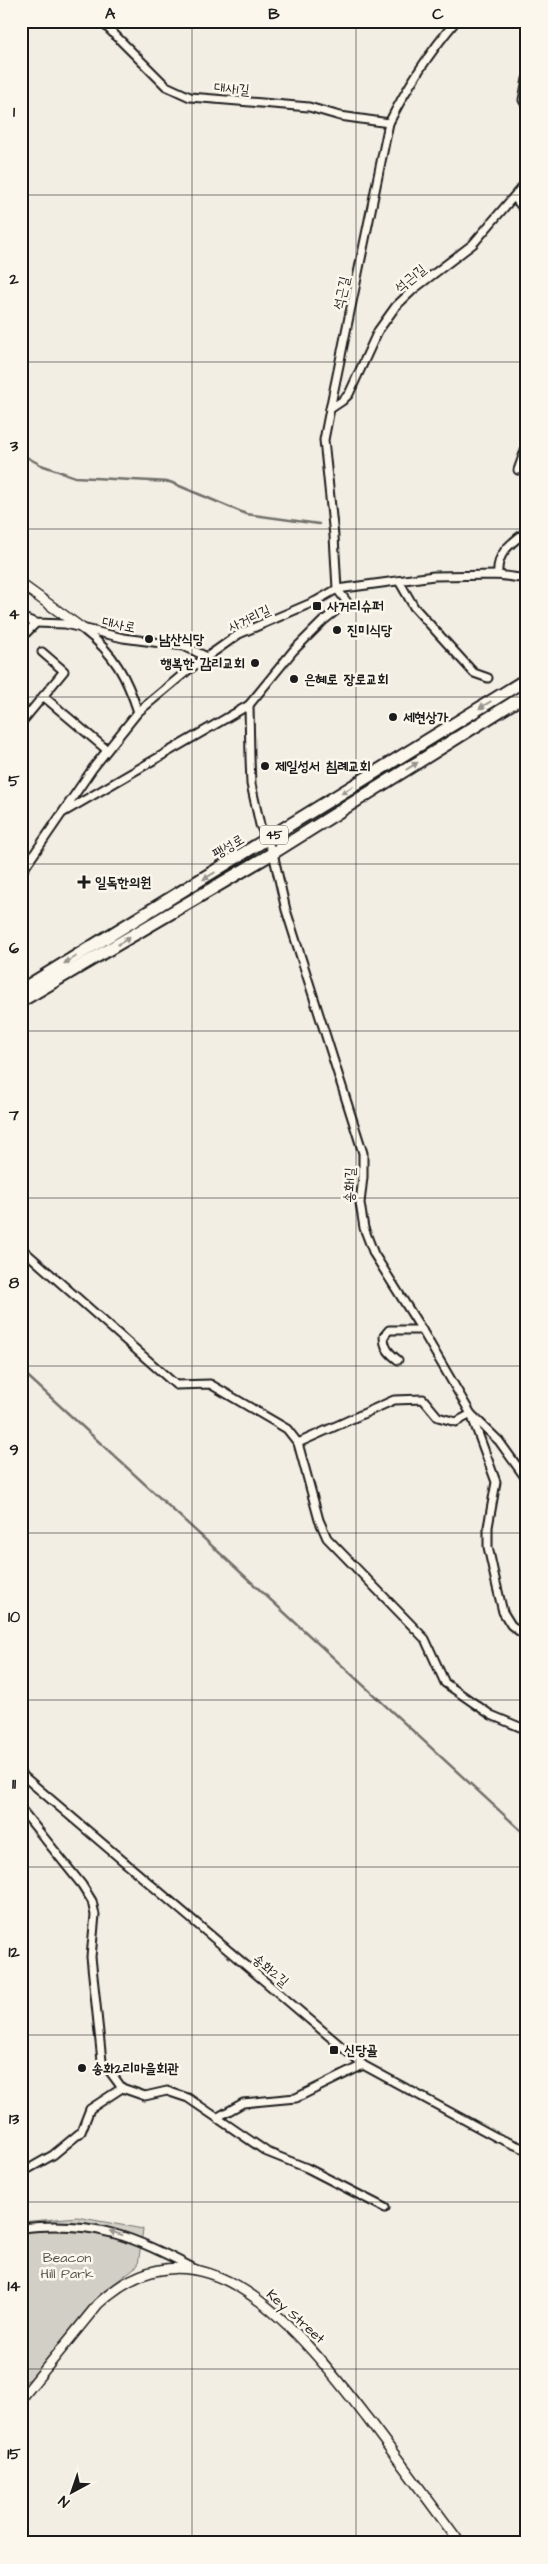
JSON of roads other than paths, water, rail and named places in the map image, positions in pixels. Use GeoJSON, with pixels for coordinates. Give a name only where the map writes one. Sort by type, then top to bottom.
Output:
{"type":"FeatureCollection","features":[{"type":"Feature","properties":{"kind":"main road","name":"팽성로"},"geometry":{"type":"LineString","coordinates":[[21,990],[527,679]]}},
{"type":"Feature","properties":{"kind":"main road","name":"팽성로"},"geometry":{"type":"LineString","coordinates":[[21,1001],[273,853],[527,694]]}},
{"type":"Feature","properties":{"kind":"street","name":"대사1길"},"geometry":{"type":"LineString","coordinates":[[101,21],[166,86],[190,97],[309,107],[340,116],[389,123]]}},
{"type":"Feature","properties":{"kind":"street","name":"석근길"},"geometry":{"type":"LineString","coordinates":[[250,705],[293,651],[323,621],[348,602],[337,590],[334,536],[324,440],[389,123],[405,91],[424,60],[456,21]]}},
{"type":"Feature","properties":{"kind":"street"},"geometry":{"type":"LineString","coordinates":[[527,79],[523,100],[527,106]]}},
{"type":"Feature","properties":{"kind":"street","name":"석근1길"},"geometry":{"type":"LineString","coordinates":[[330,408],[342,402],[349,394],[378,331],[396,306],[414,289],[473,244],[527,181]]}},
{"type":"Feature","properties":{"kind":"street"},"geometry":{"type":"LineString","coordinates":[[514,197],[527,213]]}},
{"type":"Feature","properties":{"kind":"street"},"geometry":{"type":"LineString","coordinates":[[518,470],[527,444]]}},
{"type":"Feature","properties":{"kind":"street"},"geometry":{"type":"LineString","coordinates":[[498,575],[497,566],[501,555],[510,543],[527,531]]}},
{"type":"Feature","properties":{"kind":"street","name":"사거리길"},"geometry":{"type":"LineString","coordinates":[[21,873],[107,750],[138,712],[238,634],[316,601],[337,590],[434,576],[498,575],[527,579]]}},
{"type":"Feature","properties":{"kind":"street"},"geometry":{"type":"LineString","coordinates":[[399,581],[420,615],[474,673],[488,678]]}},
{"type":"Feature","properties":{"kind":"street"},"geometry":{"type":"LineString","coordinates":[[21,584],[101,643],[123,672],[138,712]]}},
{"type":"Feature","properties":{"kind":"street","name":"대사로"},"geometry":{"type":"LineString","coordinates":[[21,617],[36,623],[65,624],[151,643],[184,646],[207,657]]}},
{"type":"Feature","properties":{"kind":"street"},"geometry":{"type":"LineString","coordinates":[[21,638],[36,623]]}},
{"type":"Feature","properties":{"kind":"street"},"geometry":{"type":"LineString","coordinates":[[21,723],[64,671],[42,652]]}},
{"type":"Feature","properties":{"kind":"street"},"geometry":{"type":"LineString","coordinates":[[43,696],[107,750]]}},
{"type":"Feature","properties":{"kind":"street"},"geometry":{"type":"LineString","coordinates":[[62,814],[250,705]]}},
{"type":"Feature","properties":{"kind":"street","name":"송화1길"},"geometry":{"type":"LineString","coordinates":[[250,705],[251,784],[260,825],[273,853],[286,910],[363,1153],[360,1203],[364,1228],[374,1254],[422,1330],[471,1414],[499,1441],[527,1480]]}},
{"type":"Feature","properties":{"kind":"street"},"geometry":{"type":"LineString","coordinates":[[21,1248],[176,1385],[210,1384],[287,1429],[298,1443],[319,1520],[327,1538],[425,1639],[445,1683],[491,1715],[527,1730]]}},
{"type":"Feature","properties":{"kind":"street"},"geometry":{"type":"LineString","coordinates":[[398,1360],[384,1344],[384,1336],[389,1330],[422,1330]]}},
{"type":"Feature","properties":{"kind":"street"},"geometry":{"type":"LineString","coordinates":[[298,1443],[394,1400],[423,1399],[438,1417],[456,1422],[471,1414],[496,1482],[488,1527],[488,1547],[503,1612],[511,1625],[527,1637]]}},
{"type":"Feature","properties":{"kind":"street","name":"송화2길"},"geometry":{"type":"LineString","coordinates":[[21,1774],[363,2065],[496,2137],[527,2150]]}},
{"type":"Feature","properties":{"kind":"street"},"geometry":{"type":"LineString","coordinates":[[21,1809],[82,1885],[92,1901],[95,1915],[91,1957],[102,2061],[122,2088],[145,2096],[167,2091],[188,2098],[267,2152],[307,2168],[385,2208]]}},
{"type":"Feature","properties":{"kind":"street"},"geometry":{"type":"LineString","coordinates":[[218,2117],[244,2103],[296,2098],[363,2065]]}},
{"type":"Feature","properties":{"kind":"street"},"geometry":{"type":"LineString","coordinates":[[21,2172],[53,2155],[81,2132],[90,2109],[122,2088]]}},
{"type":"Feature","properties":{"kind":"street"},"geometry":{"type":"LineString","coordinates":[[21,2228],[56,2224],[108,2231],[149,2245],[197,2270]]}},
{"type":"Feature","properties":{"kind":"street","name":"Key Street"},"geometry":{"type":"LineString","coordinates":[[21,2399],[98,2304],[113,2290],[151,2271],[174,2268],[197,2270],[218,2276],[245,2290],[269,2307],[308,2343],[407,2470],[460,2543]]}},
{"type":"Feature","properties":{"kind":"waterway"},"geometry":{"type":"LineString","coordinates":[[21,454],[41,465],[75,477],[170,482],[246,514],[319,524]]}},
{"type":"Feature","properties":{"kind":"waterway"},"geometry":{"type":"LineString","coordinates":[[21,1370],[527,1836]]}},
{"type":"Feature","properties":{"kind":"waterway"},"geometry":{"type":"LineString","coordinates":[[469,2541],[474,2538],[478,2543]]}},
{"type":"Feature","properties":{"kind":"place","name":"사거리슈퍼"},"geometry":{"type":"Point","coordinates":[317,606]}},
{"type":"Feature","properties":{"kind":"place","name":"진미식당"},"geometry":{"type":"Point","coordinates":[337,630]}},
{"type":"Feature","properties":{"kind":"place","name":"남산식당"},"geometry":{"type":"Point","coordinates":[149,639]}},
{"type":"Feature","properties":{"kind":"place","name":"행복한 감리교회"},"geometry":{"type":"Point","coordinates":[255,663]}},
{"type":"Feature","properties":{"kind":"place","name":"은혜로 장로교회"},"geometry":{"type":"Point","coordinates":[294,679]}},
{"type":"Feature","properties":{"kind":"place","name":"세현상가"},"geometry":{"type":"Point","coordinates":[393,717]}},
{"type":"Feature","properties":{"kind":"place","name":"제일성서 침례교회"},"geometry":{"type":"Point","coordinates":[265,766]}},
{"type":"Feature","properties":{"kind":"place","name":"일독한의원"},"geometry":{"type":"Point","coordinates":[84,882]}},
{"type":"Feature","properties":{"kind":"place","name":"신당골"},"geometry":{"type":"Point","coordinates":[334,2050]}},
{"type":"Feature","properties":{"kind":"place","name":"송화2리마을회관"},"geometry":{"type":"Point","coordinates":[82,2068]}},
{"type":"Feature","properties":{"kind":"park label","name":"Beacon Hill Park"},"geometry":{"type":"Point","coordinates":[67,2266]}}]}
